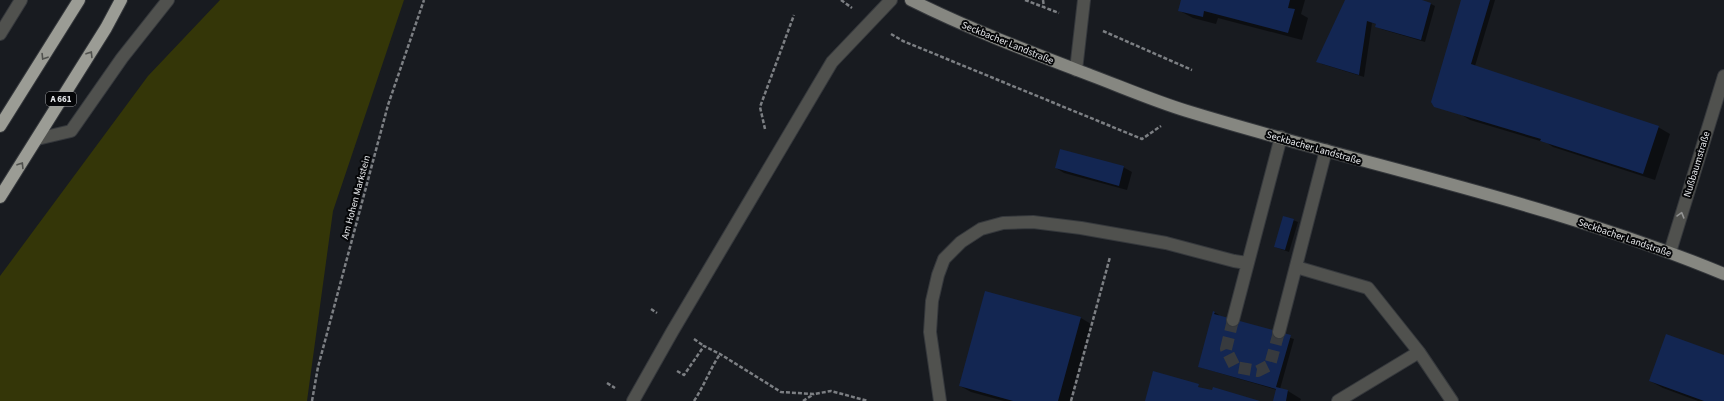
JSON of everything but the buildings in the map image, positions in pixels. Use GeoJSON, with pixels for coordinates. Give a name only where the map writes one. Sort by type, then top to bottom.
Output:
{"type":"FeatureCollection","features":[{"type":"Feature","properties":{"kind":"highway"},"geometry":{"type":"LineString","coordinates":[[0,126],[79,0]]}},
{"type":"Feature","properties":{"kind":"highway","name":"A 661"},"geometry":{"type":"LineString","coordinates":[[0,198],[106,28],[121,0]]}},
{"type":"Feature","properties":{"kind":"main road","name":"Seckbacher Landstraße"},"geometry":{"type":"LineString","coordinates":[[911,0],[940,15],[1076,70],[1186,111],[1578,220],[1670,252],[1724,274]]}},
{"type":"Feature","properties":{"kind":"street"},"geometry":{"type":"LineString","coordinates":[[0,34],[21,0]]}},
{"type":"Feature","properties":{"kind":"street"},"geometry":{"type":"LineString","coordinates":[[37,139],[71,131],[122,58],[168,0]]}},
{"type":"Feature","properties":{"kind":"street"},"geometry":{"type":"LineString","coordinates":[[634,401],[676,326],[832,62],[891,0]]}},
{"type":"Feature","properties":{"kind":"street"},"geometry":{"type":"LineString","coordinates":[[1076,70],[1084,0]]}},
{"type":"Feature","properties":{"kind":"street","name":"Nußbaumstraße"},"geometry":{"type":"LineString","coordinates":[[1670,252],[1724,76]]}},
{"type":"Feature","properties":{"kind":"street"},"geometry":{"type":"LineString","coordinates":[[1233,320],[1281,137]]}},
{"type":"Feature","properties":{"kind":"street"},"geometry":{"type":"LineString","coordinates":[[1279,332],[1326,150]]}},
{"type":"Feature","properties":{"kind":"street"},"geometry":{"type":"LineString","coordinates":[[940,401],[930,332],[932,301],[938,275],[944,259],[960,242],[981,229],[1003,223],[1033,222],[1082,228],[1166,243],[1247,263]]}},
{"type":"Feature","properties":{"kind":"street"},"geometry":{"type":"LineString","coordinates":[[1296,267],[1368,288],[1420,352],[1452,401]]}},
{"type":"Feature","properties":{"kind":"street"},"geometry":{"type":"LineString","coordinates":[[1338,401],[1420,352]]}},
{"type":"Feature","properties":{"kind":"path","name":"Am Hohen Markstein"},"geometry":{"type":"LineString","coordinates":[[312,401],[318,367],[388,105],[424,0]]}},
{"type":"Feature","properties":{"kind":"path"},"geometry":{"type":"LineString","coordinates":[[841,0],[871,22],[903,42],[1142,139]]}},
{"type":"Feature","properties":{"kind":"path"},"geometry":{"type":"LineString","coordinates":[[1043,0],[1044,7]]}},
{"type":"Feature","properties":{"kind":"path"},"geometry":{"type":"LineString","coordinates":[[760,107],[794,15]]}},
{"type":"Feature","properties":{"kind":"path"},"geometry":{"type":"LineString","coordinates":[[1096,28],[1192,70]]}},
{"type":"Feature","properties":{"kind":"path"},"geometry":{"type":"LineString","coordinates":[[1071,401],[1116,234]]}},
{"type":"Feature","properties":{"kind":"path"},"geometry":{"type":"LineString","coordinates":[[676,326],[704,346],[720,354],[781,392],[814,394],[831,391],[868,401]]}},
{"type":"Feature","properties":{"kind":"path"},"geometry":{"type":"LineString","coordinates":[[671,367],[684,375],[704,346]]}},
{"type":"Feature","properties":{"kind":"path"},"geometry":{"type":"LineString","coordinates":[[694,401],[704,385],[712,365],[720,354]]}},
{"type":"Feature","properties":{"kind":"path"},"geometry":{"type":"LineString","coordinates":[[803,401],[814,394]]}},
{"type":"Feature","properties":{"kind":"shaded area"},"geometry":{"type":"Polygon","coordinates":[[[220,0],[404,0],[333,211],[307,401],[0,401],[0,276],[148,76],[220,0]]]}},
{"type":"Feature","properties":{"kind":"tunnel"},"geometry":{"type":"LineString","coordinates":[[1233,320],[1226,349],[1235,367],[1258,371],[1270,365],[1279,332]]}}]}
